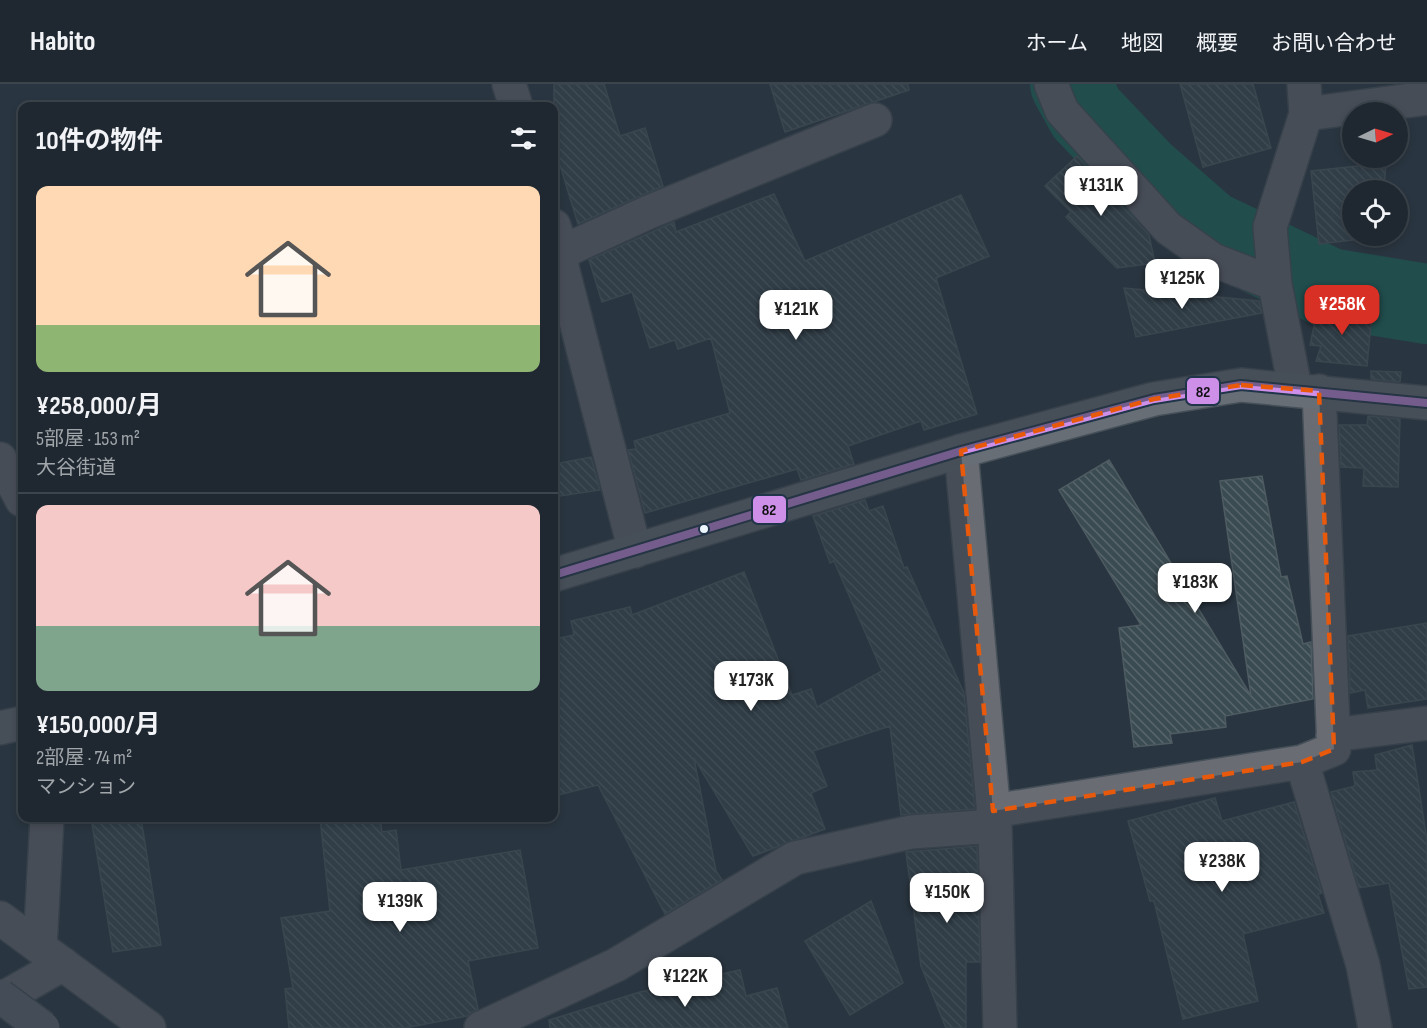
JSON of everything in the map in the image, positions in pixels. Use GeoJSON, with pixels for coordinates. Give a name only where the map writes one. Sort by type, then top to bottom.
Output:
{"type":"FeatureCollection","features":[{"type":"Feature","properties":{"kind":"highway"},"geometry":{"type":"LineString","coordinates":[[0,998],[43,1028]]}},
{"type":"Feature","properties":{"kind":"main road"},"geometry":{"type":"LineString","coordinates":[[558,574],[961,451],[1154,399],[1241,385],[1307,389],[1427,403]]}},
{"type":"Feature","properties":{"kind":"main road"},"geometry":{"type":"LineString","coordinates":[[0,728],[18,724]]}},
{"type":"Feature","properties":{"kind":"street"},"geometry":{"type":"LineString","coordinates":[[509,84],[515,102]]}},
{"type":"Feature","properties":{"kind":"street"},"geometry":{"type":"LineString","coordinates":[[1051,84],[1062,111],[1168,228],[1213,260],[1275,283]]}},
{"type":"Feature","properties":{"kind":"street"},"geometry":{"type":"LineString","coordinates":[[481,1028],[616,965],[795,858],[911,832],[1302,762],[1334,749],[1307,389],[1275,283],[1270,227],[1305,99],[1427,98]]}},
{"type":"Feature","properties":{"kind":"street"},"geometry":{"type":"LineString","coordinates":[[634,551],[580,343],[562,267],[558,239],[650,212],[875,120]]}},
{"type":"Feature","properties":{"kind":"street"},"geometry":{"type":"LineString","coordinates":[[961,451],[994,818],[1000,1028]]}},
{"type":"Feature","properties":{"kind":"street"},"geometry":{"type":"LineString","coordinates":[[0,459],[18,493]]}},
{"type":"Feature","properties":{"kind":"street"},"geometry":{"type":"LineString","coordinates":[[1334,735],[1427,723]]}},
{"type":"Feature","properties":{"kind":"street"},"geometry":{"type":"LineString","coordinates":[[1302,762],[1363,965],[1375,1028]]}},
{"type":"Feature","properties":{"kind":"street"},"geometry":{"type":"LineString","coordinates":[[47,822],[51,956]]}},
{"type":"Feature","properties":{"kind":"street"},"geometry":{"type":"LineString","coordinates":[[0,918],[51,956],[121,1018],[149,1028]]}},
{"type":"Feature","properties":{"kind":"street"},"geometry":{"type":"LineString","coordinates":[[0,998],[51,956]]}},
{"type":"Feature","properties":{"kind":"highlighted area"},"geometry":{"type":"Polygon","coordinates":[[[1241,385],[1319,391],[1334,749],[1302,762],[993,811],[961,451],[1154,399],[1241,385]]]}},
{"type":"Feature","properties":{"kind":"building"},"geometry":{"type":"Polygon","coordinates":[[[554,84],[604,84],[620,136],[645,128],[663,186],[578,224],[558,159],[558,102],[554,102],[554,84]]]}},
{"type":"Feature","properties":{"kind":"building"},"geometry":{"type":"Polygon","coordinates":[[[770,84],[908,84],[909,90],[785,132],[770,84]]]}},
{"type":"Feature","properties":{"kind":"building"},"geometry":{"type":"Polygon","coordinates":[[[1180,84],[1253,84],[1271,148],[1203,167],[1180,84]]]}},
{"type":"Feature","properties":{"kind":"building"},"geometry":{"type":"Polygon","coordinates":[[[1077,156],[1149,235],[1155,263],[1117,268],[1066,217],[1071,212],[1045,186],[1077,156]]]}},
{"type":"Feature","properties":{"kind":"building"},"geometry":{"type":"Polygon","coordinates":[[[1342,168],[1386,168],[1385,180],[1342,180],[1342,241],[1319,244],[1311,171],[1342,168]]]}},
{"type":"Feature","properties":{"kind":"building"},"geometry":{"type":"Polygon","coordinates":[[[774,194],[805,261],[961,195],[989,256],[936,278],[977,414],[924,430],[921,421],[848,446],[854,464],[801,480],[797,469],[645,513],[628,450],[636,449],[634,441],[730,413],[711,338],[678,349],[675,340],[650,348],[632,292],[602,302],[589,260],[674,222],[676,232],[774,194]]]}},
{"type":"Feature","properties":{"kind":"building"},"geometry":{"type":"Polygon","coordinates":[[[1124,288],[1259,301],[1262,313],[1136,337],[1124,288]]]}},
{"type":"Feature","properties":{"kind":"building"},"geometry":{"type":"Polygon","coordinates":[[[1318,307],[1372,313],[1367,366],[1316,361],[1321,346],[1310,345],[1318,307]]]}},
{"type":"Feature","properties":{"kind":"building"},"geometry":{"type":"Polygon","coordinates":[[[1371,371],[1401,372],[1400,382],[1371,379],[1371,371]]]}},
{"type":"Feature","properties":{"kind":"building"},"geometry":{"type":"Polygon","coordinates":[[[1368,416],[1400,419],[1398,487],[1363,486],[1364,468],[1341,467],[1339,425],[1367,425],[1368,416]]]}},
{"type":"Feature","properties":{"kind":"building"},"geometry":{"type":"Polygon","coordinates":[[[591,457],[600,490],[558,496],[558,463],[591,457]]]}},
{"type":"Feature","properties":{"kind":"building"},"geometry":{"type":"Polygon","coordinates":[[[1109,460],[1251,696],[1220,481],[1262,476],[1281,577],[1287,576],[1303,644],[1311,642],[1313,699],[1225,716],[1226,727],[1170,734],[1172,743],[1134,747],[1119,628],[1141,625],[1059,490],[1109,460]]]}},
{"type":"Feature","properties":{"kind":"building"},"geometry":{"type":"Polygon","coordinates":[[[865,500],[869,511],[883,506],[904,568],[907,567],[964,693],[975,809],[901,815],[890,726],[813,751],[827,786],[811,793],[825,829],[753,856],[694,758],[716,871],[722,880],[665,914],[598,785],[558,795],[558,638],[574,635],[571,621],[630,607],[632,615],[744,572],[792,695],[811,689],[817,707],[882,671],[834,561],[830,563],[813,516],[865,500]]]}},
{"type":"Feature","properties":{"kind":"building"},"geometry":{"type":"Polygon","coordinates":[[[1427,623],[1427,699],[1368,708],[1365,690],[1350,693],[1348,636],[1427,623]]]}},
{"type":"Feature","properties":{"kind":"building"},"geometry":{"type":"Polygon","coordinates":[[[1412,745],[1427,840],[1427,987],[1409,989],[1389,883],[1359,888],[1331,792],[1355,786],[1353,772],[1377,770],[1375,755],[1412,745]]]}},
{"type":"Feature","properties":{"kind":"building"},"geometry":{"type":"Polygon","coordinates":[[[1215,798],[1222,821],[1294,802],[1322,893],[1318,894],[1324,913],[1243,934],[1258,1001],[1183,1019],[1154,901],[1150,901],[1128,821],[1215,798]]]}},
{"type":"Feature","properties":{"kind":"building"},"geometry":{"type":"Polygon","coordinates":[[[92,822],[142,822],[161,945],[113,952],[92,822]]]}},
{"type":"Feature","properties":{"kind":"building"},"geometry":{"type":"Polygon","coordinates":[[[320,822],[381,822],[382,832],[396,830],[401,870],[520,850],[538,948],[468,961],[478,1009],[467,1016],[405,1028],[289,1028],[285,989],[293,988],[281,918],[330,911],[320,822]]]}},
{"type":"Feature","properties":{"kind":"building"},"geometry":{"type":"Polygon","coordinates":[[[977,846],[980,962],[966,962],[966,1028],[946,1028],[921,966],[906,852],[977,846]]]}},
{"type":"Feature","properties":{"kind":"building"},"geometry":{"type":"Polygon","coordinates":[[[871,901],[903,983],[850,1015],[805,941],[871,901]]]}},
{"type":"Feature","properties":{"kind":"building"},"geometry":{"type":"Polygon","coordinates":[[[740,970],[746,996],[777,988],[788,1028],[550,1028],[549,1020],[640,992],[740,970]]]}},
{"type":"Feature","properties":{"kind":"waterway"},"geometry":{"type":"LineString","coordinates":[[1070,84],[1086,113],[1143,173],[1208,230],[1329,288],[1427,304]]}},
{"type":"Feature","properties":{"kind":"transit line","name":"82"},"geometry":{"type":"LineString","coordinates":[[558,574],[961,451],[1154,399],[1241,385],[1427,403]]}}]}
